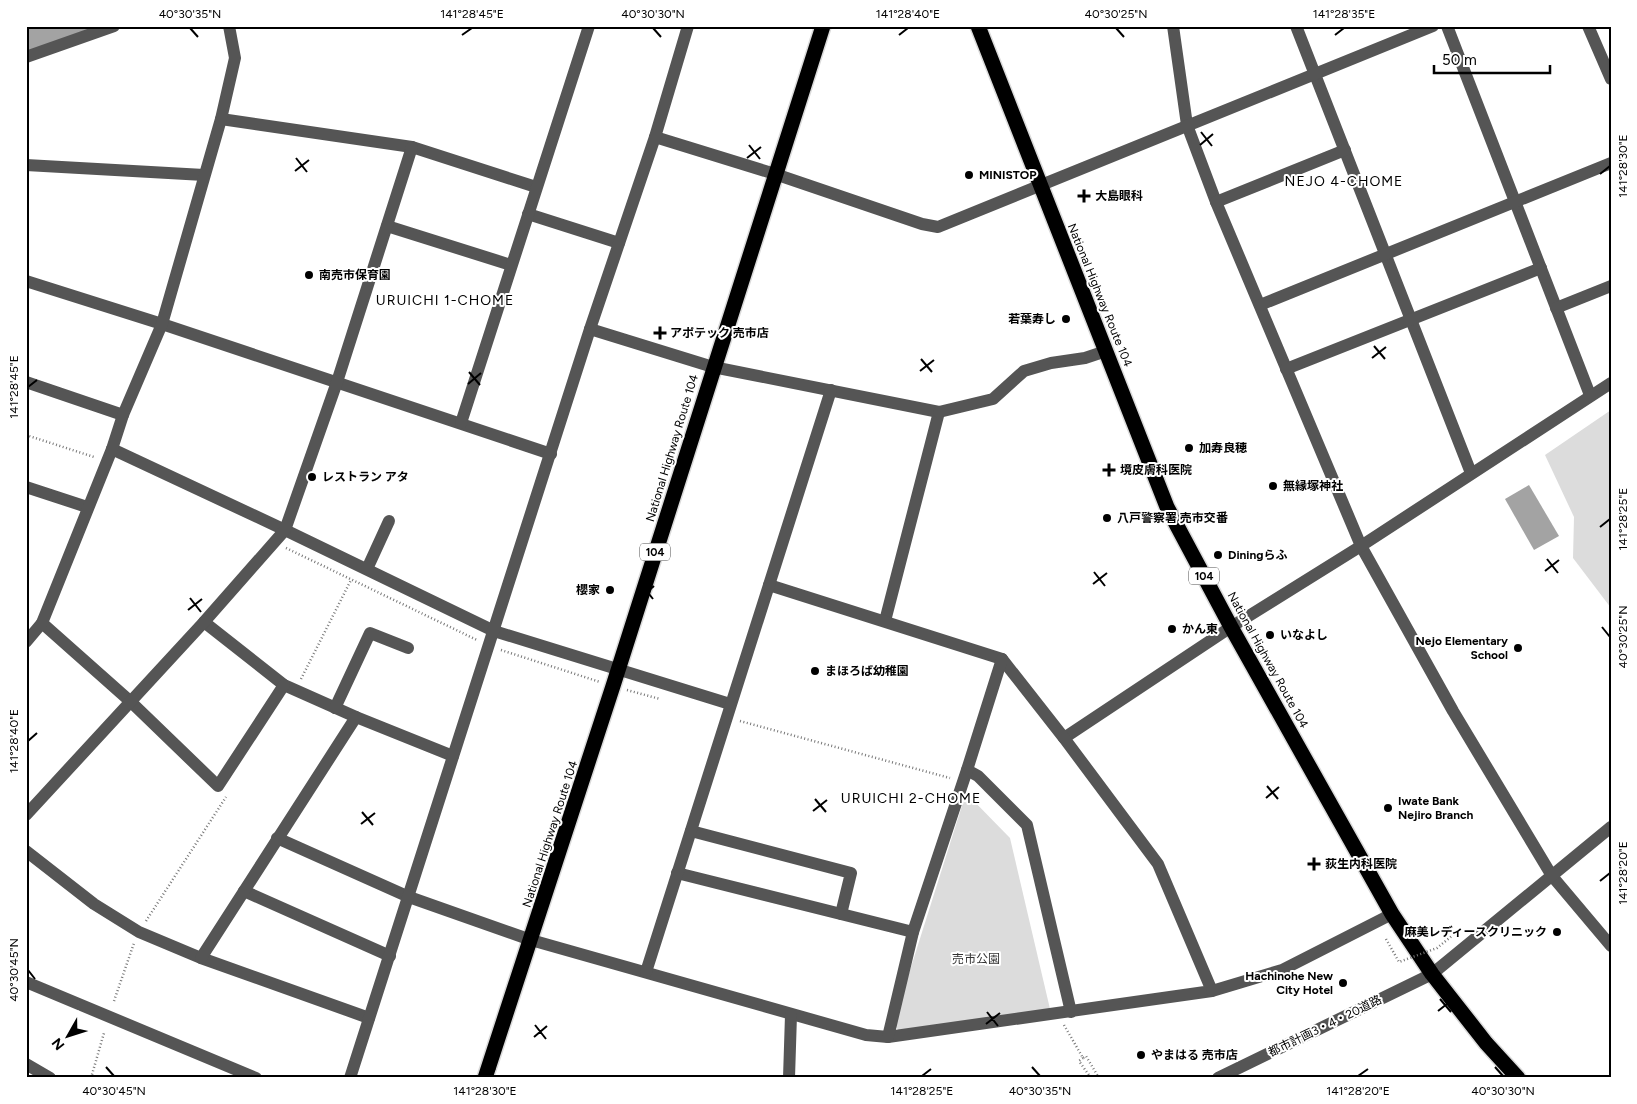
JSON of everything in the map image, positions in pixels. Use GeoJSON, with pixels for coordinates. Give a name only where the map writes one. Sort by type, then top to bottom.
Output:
{"type":"FeatureCollection","features":[{"type":"Feature","properties":{"kind":"highway","name":"National Highway Route 104"},"geometry":{"type":"LineString","coordinates":[[485,1078],[613,686],[823,26]]}},
{"type":"Feature","properties":{"kind":"highway","name":"National Highway Route 104"},"geometry":{"type":"LineString","coordinates":[[978,26],[1167,507],[1231,627],[1392,914],[1432,974],[1486,1043],[1518,1078]]}},
{"type":"Feature","properties":{"kind":"street"},"geometry":{"type":"LineString","coordinates":[[26,57],[114,26]]}},
{"type":"Feature","properties":{"kind":"street"},"geometry":{"type":"LineString","coordinates":[[26,642],[42,623],[112,449],[123,415],[162,324],[221,119],[235,58],[229,26]]}},
{"type":"Feature","properties":{"kind":"street"},"geometry":{"type":"LineString","coordinates":[[461,423],[589,26]]}},
{"type":"Feature","properties":{"kind":"street"},"geometry":{"type":"LineString","coordinates":[[350,1078],[590,329],[655,137],[688,26]]}},
{"type":"Feature","properties":{"kind":"street"},"geometry":{"type":"LineString","coordinates":[[1173,26],[1186,125],[1216,202],[1361,546],[1453,711],[1552,876],[1611,946]]}},
{"type":"Feature","properties":{"kind":"street"},"geometry":{"type":"LineString","coordinates":[[1296,26],[1471,473]]}},
{"type":"Feature","properties":{"kind":"street"},"geometry":{"type":"LineString","coordinates":[[655,137],[775,174],[922,224],[938,227],[1433,26]]}},
{"type":"Feature","properties":{"kind":"street"},"geometry":{"type":"LineString","coordinates":[[1447,26],[1590,395]]}},
{"type":"Feature","properties":{"kind":"street"},"geometry":{"type":"LineString","coordinates":[[1588,26],[1611,80]]}},
{"type":"Feature","properties":{"kind":"street"},"geometry":{"type":"LineString","coordinates":[[221,119],[412,147],[536,187]]}},
{"type":"Feature","properties":{"kind":"street"},"geometry":{"type":"LineString","coordinates":[[26,815],[204,622],[285,530],[337,382],[412,147]]}},
{"type":"Feature","properties":{"kind":"street"},"geometry":{"type":"LineString","coordinates":[[1216,202],[1345,150]]}},
{"type":"Feature","properties":{"kind":"street"},"geometry":{"type":"LineString","coordinates":[[1260,305],[1611,164]]}},
{"type":"Feature","properties":{"kind":"street"},"geometry":{"type":"LineString","coordinates":[[26,165],[204,175]]}},
{"type":"Feature","properties":{"kind":"street"},"geometry":{"type":"LineString","coordinates":[[528,214],[619,243]]}},
{"type":"Feature","properties":{"kind":"street"},"geometry":{"type":"LineString","coordinates":[[387,226],[511,265]]}},
{"type":"Feature","properties":{"kind":"street"},"geometry":{"type":"LineString","coordinates":[[1286,369],[1541,268]]}},
{"type":"Feature","properties":{"kind":"street"},"geometry":{"type":"LineString","coordinates":[[26,281],[162,324],[551,454]]}},
{"type":"Feature","properties":{"kind":"street"},"geometry":{"type":"LineString","coordinates":[[1556,308],[1611,286]]}},
{"type":"Feature","properties":{"kind":"street"},"geometry":{"type":"LineString","coordinates":[[590,329],[713,367],[939,412],[993,399],[1024,371],[1051,363],[1085,358],[1106,350]]}},
{"type":"Feature","properties":{"kind":"street"},"geometry":{"type":"LineString","coordinates":[[26,382],[123,415]]}},
{"type":"Feature","properties":{"kind":"street"},"geometry":{"type":"LineString","coordinates":[[1064,738],[1231,627],[1361,546],[1611,383]]}},
{"type":"Feature","properties":{"kind":"street"},"geometry":{"type":"LineString","coordinates":[[646,972],[831,390]]}},
{"type":"Feature","properties":{"kind":"street"},"geometry":{"type":"LineString","coordinates":[[885,621],[939,412]]}},
{"type":"Feature","properties":{"kind":"street"},"geometry":{"type":"LineString","coordinates":[[112,449],[494,631],[730,704]]}},
{"type":"Feature","properties":{"kind":"street"},"geometry":{"type":"LineString","coordinates":[[26,487],[88,507]]}},
{"type":"Feature","properties":{"kind":"street"},"geometry":{"type":"LineString","coordinates":[[367,569],[389,521]]}},
{"type":"Feature","properties":{"kind":"street"},"geometry":{"type":"LineString","coordinates":[[769,584],[1002,659],[1158,864],[1212,991]]}},
{"type":"Feature","properties":{"kind":"street"},"geometry":{"type":"LineString","coordinates":[[204,622],[284,685],[356,717],[454,756]]}},
{"type":"Feature","properties":{"kind":"street"},"geometry":{"type":"LineString","coordinates":[[42,623],[131,702],[218,786],[284,685]]}},
{"type":"Feature","properties":{"kind":"street"},"geometry":{"type":"LineString","coordinates":[[335,708],[370,633],[408,648]]}},
{"type":"Feature","properties":{"kind":"street"},"geometry":{"type":"LineString","coordinates":[[888,1037],[913,932],[1002,659]]}},
{"type":"Feature","properties":{"kind":"street"},"geometry":{"type":"LineString","coordinates":[[201,958],[356,717]]}},
{"type":"Feature","properties":{"kind":"street"},"geometry":{"type":"LineString","coordinates":[[965,776],[978,776],[1027,826],[1071,1012]]}},
{"type":"Feature","properties":{"kind":"street","name":"都市計画3・4・20道路"},"geometry":{"type":"LineString","coordinates":[[1218,1078],[1432,974],[1611,827]]}},
{"type":"Feature","properties":{"kind":"street"},"geometry":{"type":"LineString","coordinates":[[690,831],[851,873],[841,914]]}},
{"type":"Feature","properties":{"kind":"street"},"geometry":{"type":"LineString","coordinates":[[277,838],[409,897],[531,940],[791,1015],[866,1035],[888,1037],[1212,991],[1282,970],[1392,914]]}},
{"type":"Feature","properties":{"kind":"street"},"geometry":{"type":"LineString","coordinates":[[26,851],[94,904],[139,932],[201,958],[370,1018]]}},
{"type":"Feature","properties":{"kind":"street"},"geometry":{"type":"LineString","coordinates":[[677,873],[913,932]]}},
{"type":"Feature","properties":{"kind":"street"},"geometry":{"type":"LineString","coordinates":[[244,891],[390,956]]}},
{"type":"Feature","properties":{"kind":"street"},"geometry":{"type":"LineString","coordinates":[[26,982],[256,1078]]}},
{"type":"Feature","properties":{"kind":"street"},"geometry":{"type":"LineString","coordinates":[[788,1078],[791,1015]]}},
{"type":"Feature","properties":{"kind":"street"},"geometry":{"type":"LineString","coordinates":[[26,1064],[50,1078]]}},
{"type":"Feature","properties":{"kind":"path"},"geometry":{"type":"LineString","coordinates":[[613,686],[661,699]]}},
{"type":"Feature","properties":{"kind":"path"},"geometry":{"type":"LineString","coordinates":[[726,717],[965,776]]}},
{"type":"Feature","properties":{"kind":"path"},"geometry":{"type":"LineString","coordinates":[[1388,939],[1399,962],[1437,948],[1459,932]]}},
{"type":"Feature","properties":{"kind":"path"},"geometry":{"type":"LineString","coordinates":[[1057,1014],[1083,1058]]}},
{"type":"Feature","properties":{"kind":"path"},"geometry":{"type":"LineString","coordinates":[[91,1078],[104,1033]]}},
{"type":"Feature","properties":{"kind":"path"},"geometry":{"type":"LineString","coordinates":[[1091,1078],[1079,1061],[1086,1056],[1100,1078]]}},
{"type":"Feature","properties":{"kind":"green space"},"geometry":{"type":"Polygon","coordinates":[[[26,26],[91,26],[26,47],[26,26]]]}},
{"type":"Feature","properties":{"kind":"green space"},"geometry":{"type":"Polygon","coordinates":[[[1611,410],[1611,608],[1573,558],[1574,517],[1545,455],[1611,410]]]}},
{"type":"Feature","properties":{"kind":"green space","name":"売市公園"},"geometry":{"type":"Polygon","coordinates":[[[966,793],[1010,838],[1050,1009],[899,1031],[896,1027],[905,986],[966,793]]]}},
{"type":"Feature","properties":{"kind":"shaded area"},"geometry":{"type":"Polygon","coordinates":[[[1529,485],[1559,536],[1534,550],[1505,499],[1529,485]]]}},
{"type":"Feature","properties":{"kind":"waterway"},"geometry":{"type":"LineString","coordinates":[[26,42],[77,26]]}},
{"type":"Feature","properties":{"kind":"place","name":"MINISTOP"},"geometry":{"type":"Point","coordinates":[969,175]}},
{"type":"Feature","properties":{"kind":"place","name":"大島眼科"},"geometry":{"type":"Point","coordinates":[1084,196]}},
{"type":"Feature","properties":{"kind":"place","name":"南売市保育園"},"geometry":{"type":"Point","coordinates":[309,275]}},
{"type":"Feature","properties":{"kind":"place","name":"若葉寿し"},"geometry":{"type":"Point","coordinates":[1066,319]}},
{"type":"Feature","properties":{"kind":"place","name":"アポテック 売市店"},"geometry":{"type":"Point","coordinates":[660,333]}},
{"type":"Feature","properties":{"kind":"place","name":"加寿良穂"},"geometry":{"type":"Point","coordinates":[1189,448]}},
{"type":"Feature","properties":{"kind":"place","name":"境皮膚科医院"},"geometry":{"type":"Point","coordinates":[1109,470]}},
{"type":"Feature","properties":{"kind":"place","name":"レストラン アタ"},"geometry":{"type":"Point","coordinates":[312,477]}},
{"type":"Feature","properties":{"kind":"place","name":"無縁塚神社"},"geometry":{"type":"Point","coordinates":[1273,486]}},
{"type":"Feature","properties":{"kind":"place","name":"八戸警察署 売市交番"},"geometry":{"type":"Point","coordinates":[1107,518]}},
{"type":"Feature","properties":{"kind":"place","name":"Diningらふ"},"geometry":{"type":"Point","coordinates":[1218,555]}},
{"type":"Feature","properties":{"kind":"place","name":"櫻家"},"geometry":{"type":"Point","coordinates":[610,590]}},
{"type":"Feature","properties":{"kind":"place","name":"かん東"},"geometry":{"type":"Point","coordinates":[1172,629]}},
{"type":"Feature","properties":{"kind":"place","name":"いなよし"},"geometry":{"type":"Point","coordinates":[1270,635]}},
{"type":"Feature","properties":{"kind":"place","name":"Nejo Elementary School"},"geometry":{"type":"Point","coordinates":[1518,648]}},
{"type":"Feature","properties":{"kind":"place","name":"まほろば幼稚園"},"geometry":{"type":"Point","coordinates":[815,671]}},
{"type":"Feature","properties":{"kind":"place","name":"Iwate Bank Nejiro Branch"},"geometry":{"type":"Point","coordinates":[1388,808]}},
{"type":"Feature","properties":{"kind":"place","name":"荻生内科医院"},"geometry":{"type":"Point","coordinates":[1314,864]}},
{"type":"Feature","properties":{"kind":"place","name":"麻美レディースクリニック"},"geometry":{"type":"Point","coordinates":[1557,932]}},
{"type":"Feature","properties":{"kind":"place","name":"Hachinohe New City Hotel"},"geometry":{"type":"Point","coordinates":[1343,983]}},
{"type":"Feature","properties":{"kind":"place","name":"やまはる 売市店"},"geometry":{"type":"Point","coordinates":[1141,1055]}},
{"type":"Feature","properties":{"kind":"district","name":"NEJO 4-CHOME"},"geometry":{"type":"Point","coordinates":[1344,181]}},
{"type":"Feature","properties":{"kind":"district","name":"URUICHI 1-CHOME"},"geometry":{"type":"Point","coordinates":[445,300]}},
{"type":"Feature","properties":{"kind":"district","name":"URUICHI 2-CHOME"},"geometry":{"type":"Point","coordinates":[911,798]}}]}
